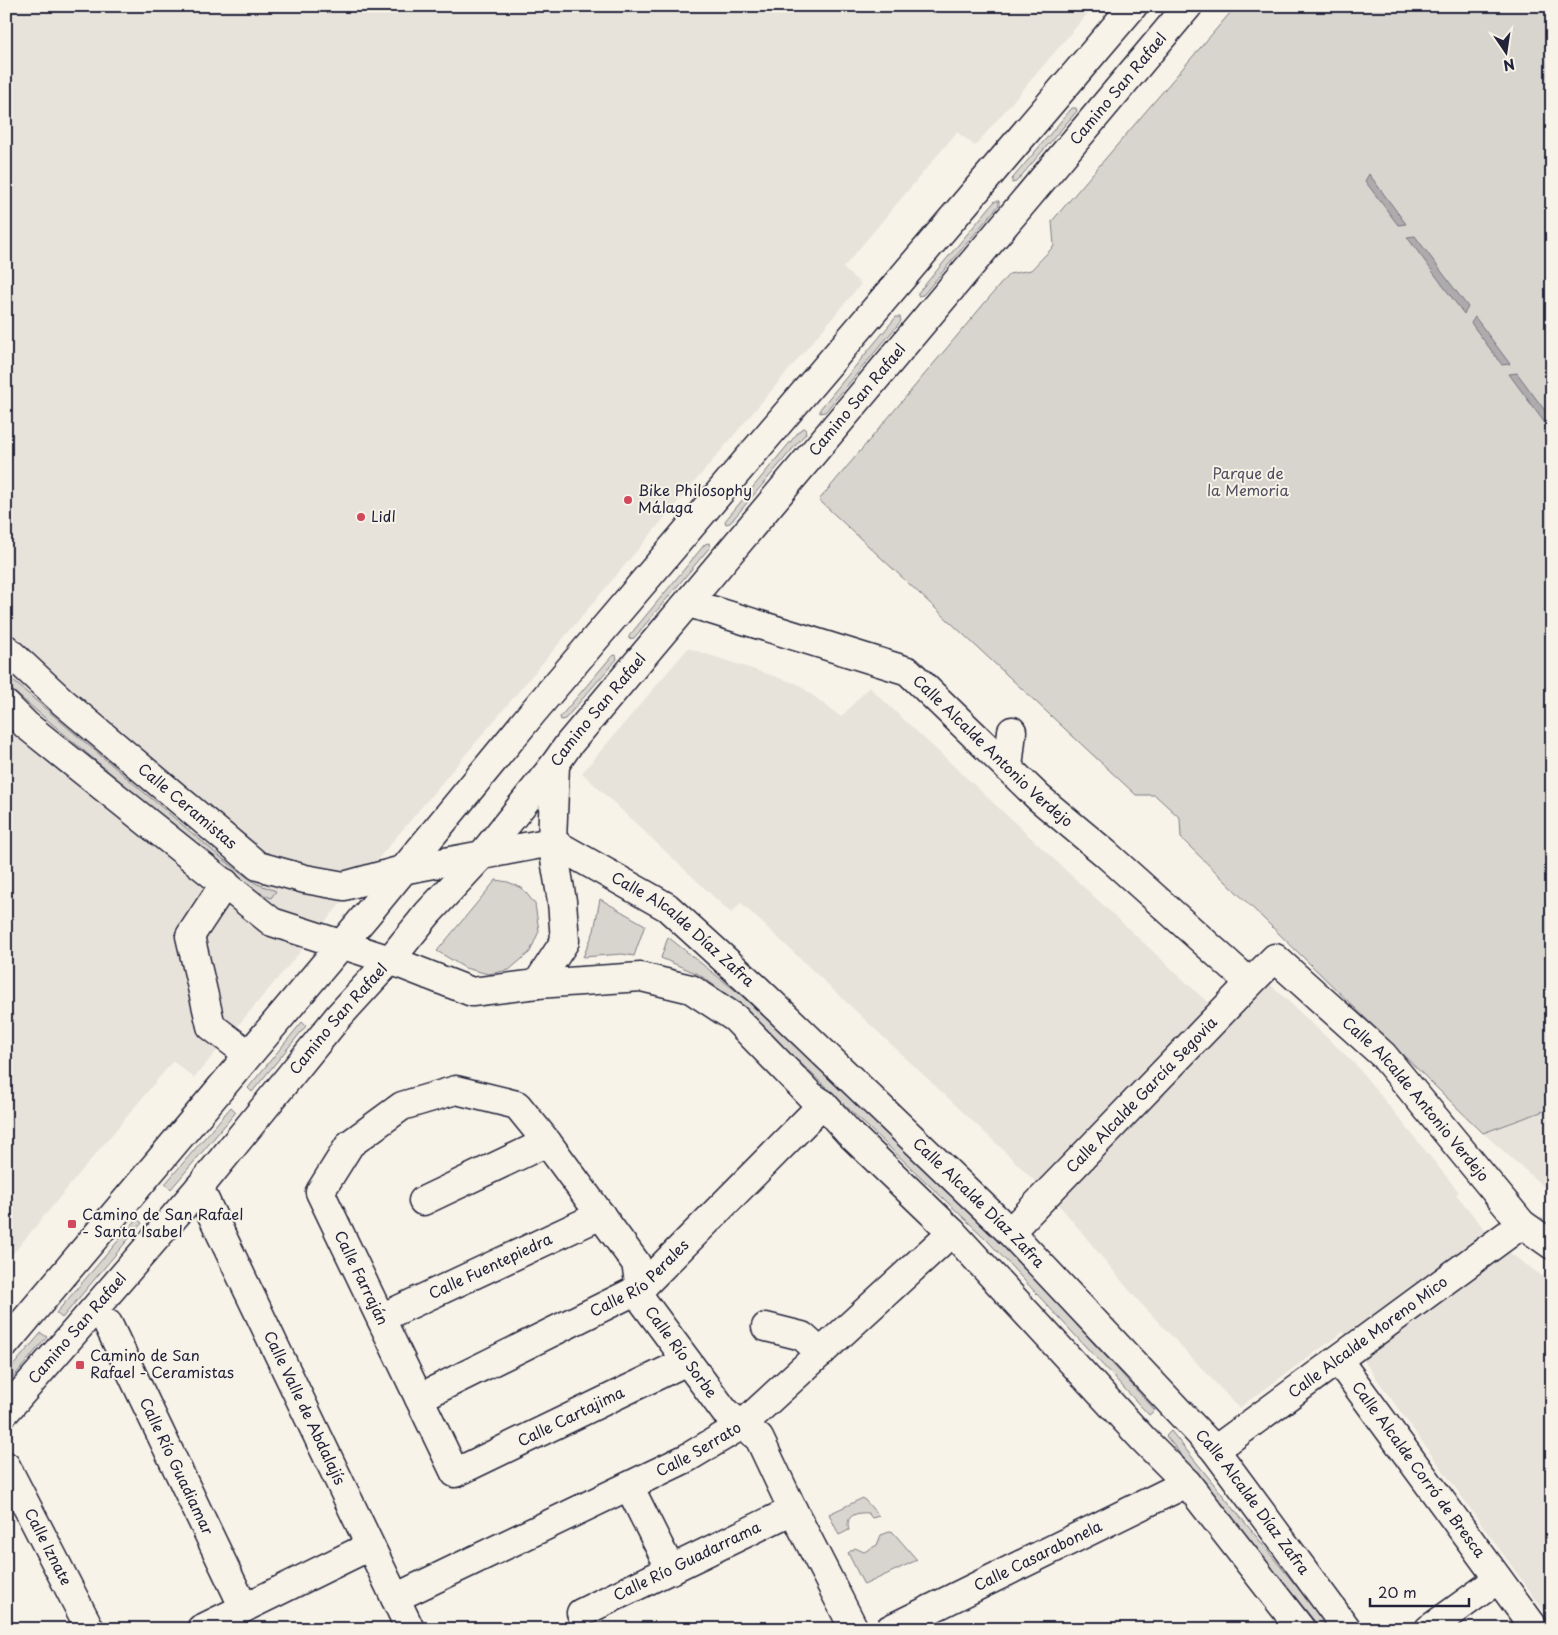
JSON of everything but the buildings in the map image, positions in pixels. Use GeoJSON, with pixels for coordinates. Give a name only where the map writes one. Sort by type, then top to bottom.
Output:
{"type":"FeatureCollection","features":[{"type":"Feature","properties":{"kind":"main road"},"geometry":{"type":"LineString","coordinates":[[6,1343],[342,944],[533,712],[1133,6]]}},
{"type":"Feature","properties":{"kind":"main road","name":"Camino San Rafael"},"geometry":{"type":"LineString","coordinates":[[6,1411],[199,1188],[338,1017],[390,960],[428,913],[482,855],[569,744],[1188,6]]}},
{"type":"Feature","properties":{"kind":"main road","name":"Calle Alcalde Antonio Verdejo"},"geometry":{"type":"LineString","coordinates":[[689,602],[771,621],[908,671],[1039,798],[1105,853],[1250,983]]}},
{"type":"Feature","properties":{"kind":"main road","name":"Calle Ceramistas"},"geometry":{"type":"LineString","coordinates":[[6,649],[62,702],[258,866],[305,879],[344,886],[402,870],[552,842]]}},
{"type":"Feature","properties":{"kind":"main road"},"geometry":{"type":"LineString","coordinates":[[6,705],[26,725],[272,922],[390,960],[472,992],[537,984],[641,977],[691,989],[735,1018],[811,1096],[823,1104],[848,1132],[952,1232],[1186,1483],[1301,1629]]}},
{"type":"Feature","properties":{"kind":"main road"},"geometry":{"type":"LineString","coordinates":[[1008,768],[1012,731]]}},
{"type":"Feature","properties":{"kind":"main road"},"geometry":{"type":"LineString","coordinates":[[537,984],[565,941],[562,901],[552,842],[555,764]]}},
{"type":"Feature","properties":{"kind":"main road","name":"Calle Alcalde Díaz Zafra"},"geometry":{"type":"LineString","coordinates":[[552,842],[667,907],[756,988],[1010,1232],[1215,1450],[1347,1629]]}},
{"type":"Feature","properties":{"kind":"main road"},"geometry":{"type":"LineString","coordinates":[[225,883],[190,936],[211,1026],[248,1054]]}},
{"type":"Feature","properties":{"kind":"main road","name":"Calle Alcalde Antonio Verdejo"},"geometry":{"type":"LineString","coordinates":[[1275,958],[1383,1055],[1522,1224],[1552,1245]]}},
{"type":"Feature","properties":{"kind":"main road","name":"Calle Alcalde García Segovia"},"geometry":{"type":"LineString","coordinates":[[1010,1232],[1275,958]]}},
{"type":"Feature","properties":{"kind":"main road","name":"Calle Río Sorbe"},"geometry":{"type":"LineString","coordinates":[[402,1106],[456,1090],[517,1105],[547,1142],[636,1263],[642,1300],[725,1412],[759,1438],[793,1510],[854,1629]]}},
{"type":"Feature","properties":{"kind":"main road","name":"Calle Río Perales"},"geometry":{"type":"LineString","coordinates":[[418,1398],[641,1288],[823,1104]]}},
{"type":"Feature","properties":{"kind":"main road","name":"Calle Farraján"},"geometry":{"type":"LineString","coordinates":[[402,1106],[350,1144],[320,1192],[455,1473]]}},
{"type":"Feature","properties":{"kind":"main road"},"geometry":{"type":"LineString","coordinates":[[423,1201],[547,1142]]}},
{"type":"Feature","properties":{"kind":"main road","name":"Calle Valle de Abdalajís"},"geometry":{"type":"LineString","coordinates":[[199,1188],[410,1629]]}},
{"type":"Feature","properties":{"kind":"main road","name":"Calle Fuentepiedra"},"geometry":{"type":"LineString","coordinates":[[381,1318],[601,1215]]}},
{"type":"Feature","properties":{"kind":"main road","name":"Calle Alcalde Moreno Mico"},"geometry":{"type":"LineString","coordinates":[[1215,1450],[1522,1224]]}},
{"type":"Feature","properties":{"kind":"main road","name":"Calle Serrato"},"geometry":{"type":"LineString","coordinates":[[395,1598],[687,1458],[742,1425],[952,1232]]}},
{"type":"Feature","properties":{"kind":"main road","name":"Calle Río Guadiamar"},"geometry":{"type":"LineString","coordinates":[[108,1324],[244,1608]]}},
{"type":"Feature","properties":{"kind":"main road"},"geometry":{"type":"LineString","coordinates":[[766,1327],[802,1336],[821,1353]]}},
{"type":"Feature","properties":{"kind":"main road","name":"Calle Alcalde Corró de Bresca"},"geometry":{"type":"LineString","coordinates":[[1338,1360],[1534,1629]]}},
{"type":"Feature","properties":{"kind":"main road","name":"Calle Cartajima"},"geometry":{"type":"LineString","coordinates":[[455,1473],[687,1361]]}},
{"type":"Feature","properties":{"kind":"main road","name":"Calle Iznate"},"geometry":{"type":"LineString","coordinates":[[6,1466],[90,1629]]}},
{"type":"Feature","properties":{"kind":"main road","name":"Calle Casarabonela"},"geometry":{"type":"LineString","coordinates":[[890,1629],[1186,1483]]}},
{"type":"Feature","properties":{"kind":"main road"},"geometry":{"type":"LineString","coordinates":[[629,1486],[670,1570]]}},
{"type":"Feature","properties":{"kind":"main road","name":"Calle Río Guadarrama"},"geometry":{"type":"LineString","coordinates":[[581,1613],[793,1510]]}},
{"type":"Feature","properties":{"kind":"main road"},"geometry":{"type":"LineString","coordinates":[[201,1629],[370,1546]]}},
{"type":"Feature","properties":{"kind":"main road"},"geometry":{"type":"LineString","coordinates":[[1429,1629],[1498,1579]]}},
{"type":"Feature","properties":{"kind":"shaded area"},"geometry":{"type":"Polygon","coordinates":[[[6,6],[1094,6],[975,146],[957,132],[843,268],[861,284],[194,1078],[173,1061],[6,1262],[6,6]]]}},
{"type":"Feature","properties":{"kind":"shaded area"},"geometry":{"type":"Polygon","coordinates":[[[1369,174],[1406,224],[1398,225],[1365,181],[1369,174]]]}},
{"type":"Feature","properties":{"kind":"shaded area"},"geometry":{"type":"Polygon","coordinates":[[[1415,236],[1468,307],[1464,314],[1407,237],[1415,236]]]}},
{"type":"Feature","properties":{"kind":"shaded area"},"geometry":{"type":"Polygon","coordinates":[[[1475,317],[1510,364],[1502,365],[1471,323],[1475,317]]]}},
{"type":"Feature","properties":{"kind":"shaded area"},"geometry":{"type":"Polygon","coordinates":[[[1517,373],[1552,420],[1552,433],[1509,374],[1517,373]]]}},
{"type":"Feature","properties":{"kind":"shaded area"},"geometry":{"type":"Polygon","coordinates":[[[688,648],[798,684],[841,717],[869,687],[1204,999],[1235,1020],[1269,983],[1355,1064],[1459,1192],[1456,1194],[1485,1230],[1510,1253],[1552,1283],[1552,1622],[1343,1332],[1239,1408],[1134,1296],[1060,1206],[998,1145],[741,903],[731,913],[582,773],[688,648]]]}},
{"type":"Feature","properties":{"kind":"shaded area"},"geometry":{"type":"Polygon","coordinates":[[[1552,1108],[1552,1194],[1483,1133],[1552,1108]]]}},
{"type":"Feature","properties":{"kind":"green space","name":"Parque de la Memoria"},"geometry":{"type":"Polygon","coordinates":[[[1236,6],[1552,6],[1552,1108],[1483,1133],[1181,838],[1180,818],[1155,795],[1136,795],[819,500],[1009,274],[1031,270],[1054,246],[1052,221],[1236,6]]]}},
{"type":"Feature","properties":{"kind":"green space"},"geometry":{"type":"Polygon","coordinates":[[[1072,108],[1076,108],[1077,111],[1016,182],[1012,183],[1012,179],[1072,108]]]}},
{"type":"Feature","properties":{"kind":"green space"},"geometry":{"type":"Polygon","coordinates":[[[995,201],[999,201],[999,205],[923,295],[918,296],[918,293],[995,201]]]}},
{"type":"Feature","properties":{"kind":"green space"},"geometry":{"type":"Polygon","coordinates":[[[896,317],[900,317],[901,321],[825,412],[820,413],[820,409],[896,317]]]}},
{"type":"Feature","properties":{"kind":"green space"},"geometry":{"type":"Polygon","coordinates":[[[805,428],[806,433],[730,523],[726,524],[725,521],[801,429],[805,428]]]}},
{"type":"Feature","properties":{"kind":"green space"},"geometry":{"type":"Polygon","coordinates":[[[709,543],[710,547],[634,638],[629,639],[629,636],[705,544],[709,543]]]}},
{"type":"Feature","properties":{"kind":"green space"},"geometry":{"type":"Polygon","coordinates":[[[616,655],[617,659],[565,719],[561,720],[560,717],[612,656],[616,655]]]}},
{"type":"Feature","properties":{"kind":"green space"},"geometry":{"type":"Polygon","coordinates":[[[6,675],[219,856],[255,883],[276,891],[271,898],[252,889],[217,863],[6,685],[6,675]]]}},
{"type":"Feature","properties":{"kind":"green space"},"geometry":{"type":"Polygon","coordinates":[[[496,880],[508,882],[522,888],[535,904],[539,931],[530,952],[509,970],[488,974],[465,968],[437,951],[496,880]]]}},
{"type":"Feature","properties":{"kind":"green space"},"geometry":{"type":"Polygon","coordinates":[[[600,899],[645,925],[634,956],[622,954],[583,957],[594,931],[600,899]]]}},
{"type":"Feature","properties":{"kind":"green space"},"geometry":{"type":"Polygon","coordinates":[[[668,937],[741,995],[992,1233],[1155,1410],[1149,1415],[985,1238],[734,1000],[700,975],[661,958],[668,937]]]}},
{"type":"Feature","properties":{"kind":"green space"},"geometry":{"type":"Polygon","coordinates":[[[302,1022],[306,1026],[252,1092],[248,1088],[302,1022]]]}},
{"type":"Feature","properties":{"kind":"green space"},"geometry":{"type":"Polygon","coordinates":[[[231,1107],[236,1112],[171,1189],[165,1184],[231,1107]]]}},
{"type":"Feature","properties":{"kind":"green space"},"geometry":{"type":"Polygon","coordinates":[[[137,1219],[142,1223],[62,1318],[56,1313],[137,1219]]]}},
{"type":"Feature","properties":{"kind":"green space"},"geometry":{"type":"Polygon","coordinates":[[[41,1333],[47,1337],[6,1386],[6,1374],[41,1333]]]}},
{"type":"Feature","properties":{"kind":"green space"},"geometry":{"type":"Polygon","coordinates":[[[1171,1431],[1331,1629],[1321,1629],[1166,1436],[1171,1431]]]}},
{"type":"Feature","properties":{"kind":"green space"},"geometry":{"type":"Polygon","coordinates":[[[863,1498],[879,1516],[872,1518],[868,1513],[855,1514],[848,1521],[849,1530],[839,1535],[829,1514],[863,1498]]]}},
{"type":"Feature","properties":{"kind":"green space"},"geometry":{"type":"Polygon","coordinates":[[[892,1531],[917,1560],[864,1585],[848,1553],[855,1548],[864,1552],[877,1545],[881,1535],[892,1531]]]}},
{"type":"Feature","properties":{"kind":"place","name":"Bike Philosophy Málaga"},"geometry":{"type":"Point","coordinates":[628,500]}},
{"type":"Feature","properties":{"kind":"place","name":"Lidl"},"geometry":{"type":"Point","coordinates":[361,517]}},
{"type":"Feature","properties":{"kind":"place","name":"Camino de San Rafael - Santa Isabel"},"geometry":{"type":"Point","coordinates":[72,1224]}},
{"type":"Feature","properties":{"kind":"place","name":"Camino de San Rafael - Ceramistas"},"geometry":{"type":"Point","coordinates":[80,1365]}}]}
